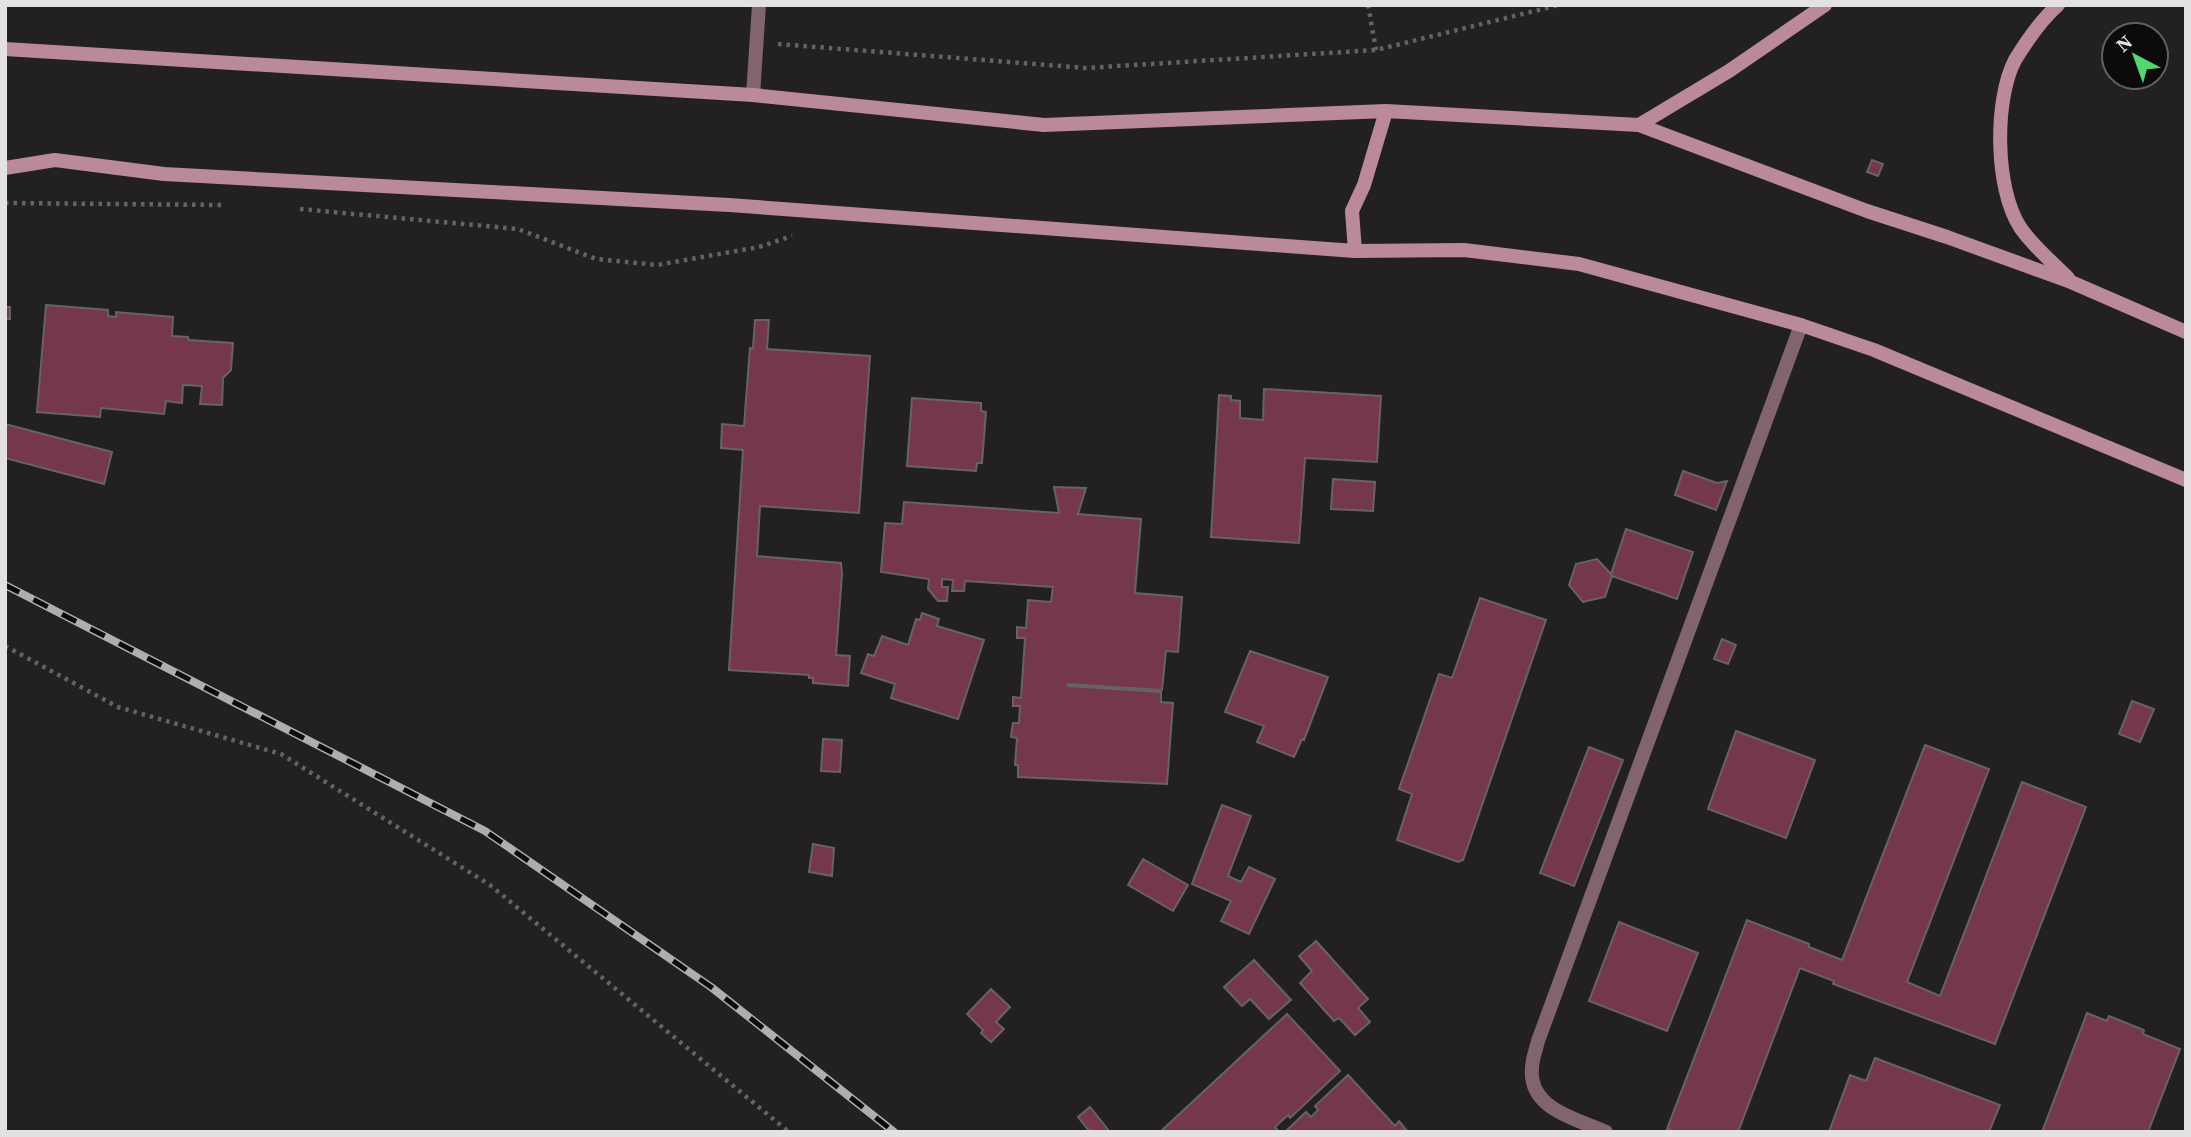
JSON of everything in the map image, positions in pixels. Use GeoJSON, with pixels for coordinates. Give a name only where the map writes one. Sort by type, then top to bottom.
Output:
{"type":"FeatureCollection","features":[{"type":"Feature","properties":{"kind":"main road"},"geometry":{"type":"LineString","coordinates":[[1639,125],[1730,71],[1825,5]]}},
{"type":"Feature","properties":{"kind":"main road"},"geometry":{"type":"LineString","coordinates":[[2058,5],[2014,61],[2001,108],[2001,160],[2007,195],[2020,227],[2071,282]]}},
{"type":"Feature","properties":{"kind":"main road"},"geometry":{"type":"LineString","coordinates":[[5,49],[753,95],[1045,125],[1385,110],[1639,125],[1867,211],[2071,282],[2186,332]]}},
{"type":"Feature","properties":{"kind":"main road"},"geometry":{"type":"LineString","coordinates":[[1355,251],[1352,211],[1364,185],[1385,110]]}},
{"type":"Feature","properties":{"kind":"main road"},"geometry":{"type":"LineString","coordinates":[[5,168],[55,160],[164,174],[729,205],[1355,251],[1464,250],[1579,264],[1801,325],[1874,350],[2186,480]]}},
{"type":"Feature","properties":{"kind":"street"},"geometry":{"type":"LineString","coordinates":[[753,95],[759,5]]}},
{"type":"Feature","properties":{"kind":"street"},"geometry":{"type":"LineString","coordinates":[[1606,1132],[1552,1108],[1537,1096],[1531,1070],[1538,1041],[1801,325]]}},
{"type":"Feature","properties":{"kind":"path"},"geometry":{"type":"LineString","coordinates":[[1367,5],[1376,50]]}},
{"type":"Feature","properties":{"kind":"path"},"geometry":{"type":"LineString","coordinates":[[757,42],[1086,68],[1376,50],[1559,5]]}},
{"type":"Feature","properties":{"kind":"path"},"geometry":{"type":"LineString","coordinates":[[5,203],[226,205]]}},
{"type":"Feature","properties":{"kind":"path"},"geometry":{"type":"LineString","coordinates":[[295,209],[518,229],[596,259],[657,265],[759,247],[797,235]]}},
{"type":"Feature","properties":{"kind":"path"},"geometry":{"type":"LineString","coordinates":[[5,646],[118,707],[281,754],[490,884],[789,1132]]}},
{"type":"Feature","properties":{"kind":"building"},"geometry":{"type":"Polygon","coordinates":[[[1872,160],[1883,164],[1878,176],[1867,172],[1872,160]]]}},
{"type":"Feature","properties":{"kind":"building"},"geometry":{"type":"Polygon","coordinates":[[[46,305],[108,310],[108,316],[116,317],[116,312],[173,317],[172,336],[233,343],[231,370],[223,378],[222,405],[200,404],[202,386],[183,385],[182,403],[166,401],[164,414],[101,408],[100,417],[37,412],[46,305]]]}},
{"type":"Feature","properties":{"kind":"building"},"geometry":{"type":"Polygon","coordinates":[[[5,307],[10,307],[10,319],[5,319],[5,307]]]}},
{"type":"Feature","properties":{"kind":"building"},"geometry":{"type":"Polygon","coordinates":[[[755,320],[769,320],[767,349],[870,356],[859,513],[760,506],[757,556],[841,563],[836,655],[850,656],[848,686],[813,683],[813,678],[809,678],[809,675],[729,670],[743,450],[721,448],[722,424],[744,426],[755,320]]]}},
{"type":"Feature","properties":{"kind":"building"},"geometry":{"type":"Polygon","coordinates":[[[1264,389],[1381,396],[1377,462],[1305,458],[1299,543],[1211,537],[1219,395],[1231,396],[1231,400],[1240,401],[1240,418],[1263,420],[1264,389]]]}},
{"type":"Feature","properties":{"kind":"building"},"geometry":{"type":"Polygon","coordinates":[[[912,398],[981,403],[981,411],[986,412],[982,463],[977,463],[976,471],[907,466],[912,398]]]}},
{"type":"Feature","properties":{"kind":"building"},"geometry":{"type":"Polygon","coordinates":[[[5,424],[112,452],[104,484],[5,458],[5,424]]]}},
{"type":"Feature","properties":{"kind":"building"},"geometry":{"type":"Polygon","coordinates":[[[1683,471],[1717,483],[1727,481],[1716,510],[1675,495],[1683,471]]]}},
{"type":"Feature","properties":{"kind":"building"},"geometry":{"type":"Polygon","coordinates":[[[1333,479],[1375,482],[1373,511],[1331,509],[1333,479]]]}},
{"type":"Feature","properties":{"kind":"building"},"geometry":{"type":"Polygon","coordinates":[[[1054,487],[1086,488],[1078,514],[1141,519],[1135,593],[1182,597],[1178,652],[1166,651],[1162,690],[1068,684],[1161,692],[1161,702],[1173,703],[1167,784],[1018,777],[1018,765],[1015,765],[1017,738],[1011,737],[1013,723],[1019,723],[1020,706],[1013,706],[1013,697],[1021,698],[1025,638],[1017,638],[1017,627],[1026,628],[1028,600],[1051,602],[1053,587],[965,581],[964,591],[952,591],[953,580],[942,579],[942,587],[948,587],[947,601],[938,601],[928,589],[929,579],[881,572],[885,523],[902,524],[904,502],[1059,513],[1054,487]]]}},
{"type":"Feature","properties":{"kind":"building"},"geometry":{"type":"Polygon","coordinates":[[[1626,529],[1693,552],[1677,599],[1612,576],[1605,597],[1583,602],[1569,585],[1576,564],[1597,559],[1611,574],[1626,529]]]}},
{"type":"Feature","properties":{"kind":"building"},"geometry":{"type":"Polygon","coordinates":[[[1480,598],[1546,620],[1463,860],[1458,862],[1397,840],[1412,794],[1399,789],[1439,674],[1452,678],[1480,598]]]}},
{"type":"Feature","properties":{"kind":"building"},"geometry":{"type":"Polygon","coordinates":[[[922,613],[939,619],[937,626],[984,640],[958,719],[891,698],[895,684],[861,673],[868,654],[874,656],[882,636],[908,645],[916,619],[920,620],[922,613]]]}},
{"type":"Feature","properties":{"kind":"building"},"geometry":{"type":"Polygon","coordinates":[[[1722,639],[1736,645],[1728,664],[1714,659],[1722,639]]]}},
{"type":"Feature","properties":{"kind":"building"},"geometry":{"type":"Polygon","coordinates":[[[1250,651],[1328,677],[1304,740],[1302,739],[1294,757],[1257,742],[1264,726],[1225,712],[1250,651]]]}},
{"type":"Feature","properties":{"kind":"building"},"geometry":{"type":"Polygon","coordinates":[[[2132,701],[2154,709],[2140,742],[2119,734],[2132,701]]]}},
{"type":"Feature","properties":{"kind":"building"},"geometry":{"type":"Polygon","coordinates":[[[1736,731],[1815,760],[1786,838],[1708,809],[1736,731]]]}},
{"type":"Feature","properties":{"kind":"building"},"geometry":{"type":"Polygon","coordinates":[[[823,739],[842,740],[840,772],[821,771],[823,739]]]}},
{"type":"Feature","properties":{"kind":"building"},"geometry":{"type":"Polygon","coordinates":[[[1925,745],[1989,769],[1907,982],[1940,996],[2022,782],[2086,807],[1995,1044],[1833,984],[1834,981],[1800,968],[1738,1132],[1675,1132],[1667,1129],[1747,920],[1842,960],[1925,745]]]}},
{"type":"Feature","properties":{"kind":"building"},"geometry":{"type":"Polygon","coordinates":[[[1589,747],[1623,760],[1574,886],[1540,873],[1589,747]]]}},
{"type":"Feature","properties":{"kind":"building"},"geometry":{"type":"Polygon","coordinates":[[[1222,805],[1251,816],[1228,876],[1241,882],[1249,867],[1275,879],[1249,934],[1221,921],[1231,901],[1192,884],[1222,805]]]}},
{"type":"Feature","properties":{"kind":"building"},"geometry":{"type":"Polygon","coordinates":[[[813,844],[834,848],[832,876],[809,872],[813,844]]]}},
{"type":"Feature","properties":{"kind":"building"},"geometry":{"type":"Polygon","coordinates":[[[1143,859],[1188,885],[1173,911],[1128,885],[1143,859]]]}},
{"type":"Feature","properties":{"kind":"building"},"geometry":{"type":"Polygon","coordinates":[[[1619,922],[1698,953],[1667,1031],[1589,1001],[1619,922]]]}},
{"type":"Feature","properties":{"kind":"building"},"geometry":{"type":"Polygon","coordinates":[[[1316,941],[1368,999],[1358,1008],[1370,1022],[1355,1035],[1339,1018],[1334,1021],[1300,983],[1312,971],[1299,956],[1316,941]]]}},
{"type":"Feature","properties":{"kind":"building"},"geometry":{"type":"Polygon","coordinates":[[[1254,960],[1291,1000],[1269,1019],[1250,999],[1242,1006],[1224,987],[1254,960]]]}},
{"type":"Feature","properties":{"kind":"building"},"geometry":{"type":"Polygon","coordinates":[[[991,989],[1010,1007],[996,1022],[1004,1029],[991,1042],[967,1014],[991,989]]]}},
{"type":"Feature","properties":{"kind":"building"},"geometry":{"type":"Polygon","coordinates":[[[2087,1013],[2107,1021],[2109,1016],[2180,1049],[2148,1132],[2042,1132],[2087,1013]]]}},
{"type":"Feature","properties":{"kind":"building"},"geometry":{"type":"Polygon","coordinates":[[[1287,1014],[1340,1071],[1290,1118],[1288,1115],[1275,1127],[1279,1132],[1160,1132],[1287,1014]]]}},
{"type":"Feature","properties":{"kind":"building"},"geometry":{"type":"Polygon","coordinates":[[[1875,1058],[2000,1105],[1989,1132],[1829,1132],[1850,1075],[1866,1081],[1875,1058]]]}},
{"type":"Feature","properties":{"kind":"building"},"geometry":{"type":"Polygon","coordinates":[[[1348,1075],[1395,1126],[1399,1121],[1408,1132],[1285,1132],[1306,1112],[1311,1117],[1318,1110],[1315,1106],[1348,1075]]]}},
{"type":"Feature","properties":{"kind":"building"},"geometry":{"type":"Polygon","coordinates":[[[1090,1107],[1110,1132],[1090,1132],[1078,1117],[1090,1107]]]}},
{"type":"Feature","properties":{"kind":"railway"},"geometry":{"type":"LineString","coordinates":[[5,585],[485,831],[711,987],[894,1132]]}}]}
